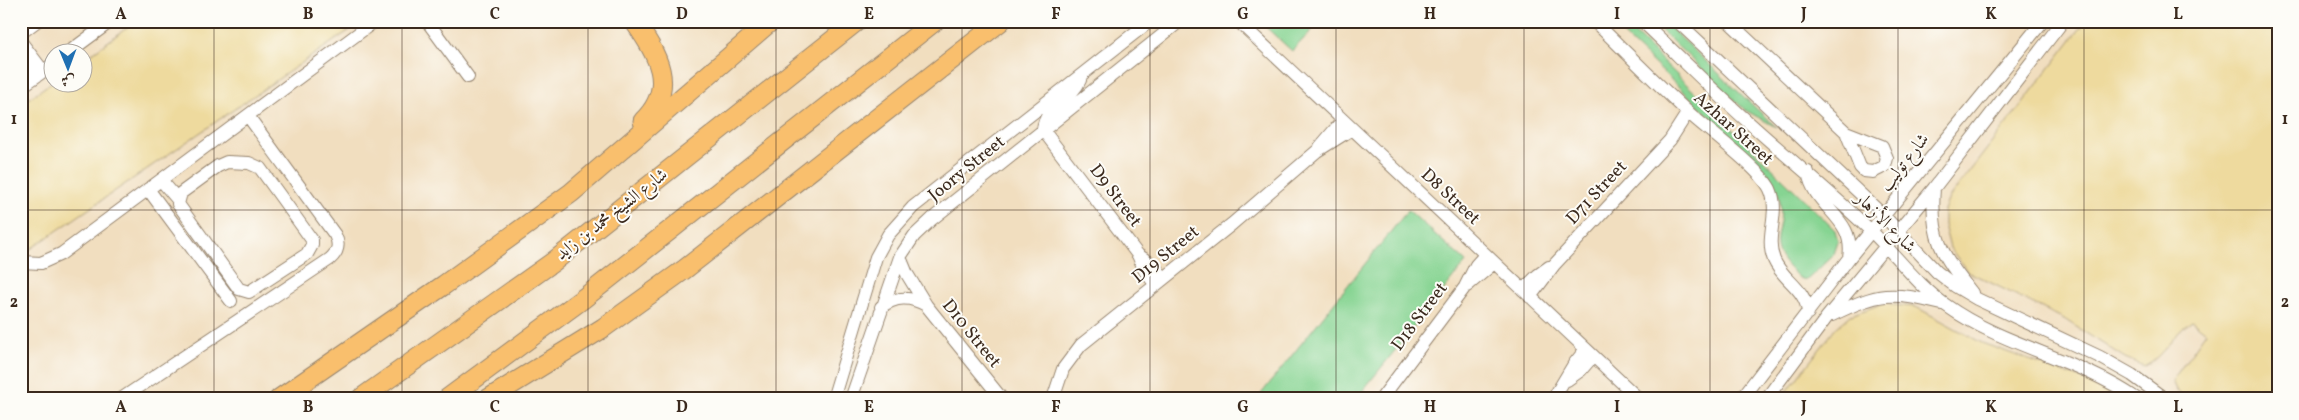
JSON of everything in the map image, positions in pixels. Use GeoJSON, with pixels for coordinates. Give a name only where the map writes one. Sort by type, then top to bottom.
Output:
{"type":"FeatureCollection","features":[{"type":"Feature","properties":{"kind":"highway"},"geometry":{"type":"LineString","coordinates":[[571,193],[651,114],[658,100],[661,85],[660,65],[652,46],[634,21]]}},
{"type":"Feature","properties":{"kind":"highway"},"geometry":{"type":"LineString","coordinates":[[279,399],[415,306],[571,193],[771,21]]}},
{"type":"Feature","properties":{"kind":"highway","name":"شارع الشيخ محمد بن زايد"},"geometry":{"type":"LineString","coordinates":[[360,399],[553,262],[844,27],[857,21]]}},
{"type":"Feature","properties":{"kind":"highway"},"geometry":{"type":"LineString","coordinates":[[447,399],[584,298],[935,21]]}},
{"type":"Feature","properties":{"kind":"highway"},"geometry":{"type":"LineString","coordinates":[[488,399],[604,328],[685,269],[1001,21]]}},
{"type":"Feature","properties":{"kind":"street"},"geometry":{"type":"LineString","coordinates":[[21,32],[37,21]]}},
{"type":"Feature","properties":{"kind":"street"},"geometry":{"type":"LineString","coordinates":[[83,42],[111,21]]}},
{"type":"Feature","properties":{"kind":"street"},"geometry":{"type":"LineString","coordinates":[[21,262],[41,263],[51,260],[375,21]]}},
{"type":"Feature","properties":{"kind":"street"},"geometry":{"type":"LineString","coordinates":[[427,21],[468,76]]}},
{"type":"Feature","properties":{"kind":"street","name":"Joory Street"},"geometry":{"type":"LineString","coordinates":[[832,399],[876,257],[895,224],[913,207],[1150,21]]}},
{"type":"Feature","properties":{"kind":"street","name":"Joory Street"},"geometry":{"type":"LineString","coordinates":[[851,399],[900,256],[922,227],[1180,21]]}},
{"type":"Feature","properties":{"kind":"street","name":"D8 Street"},"geometry":{"type":"LineString","coordinates":[[1238,21],[1639,399]]}},
{"type":"Feature","properties":{"kind":"street","name":"Azhar Street"},"geometry":{"type":"LineString","coordinates":[[1594,21],[1692,116],[1759,174],[1770,188],[1774,205],[1770,242],[1774,260],[1784,275],[1802,293],[1808,313]]}},
{"type":"Feature","properties":{"kind":"street","name":"شارع الأزهار"},"geometry":{"type":"LineString","coordinates":[[1642,21],[1756,129],[1808,172],[1872,232],[1927,290],[1946,305],[1983,326],[2091,371],[2137,399]]}},
{"type":"Feature","properties":{"kind":"street","name":"شارع الأزهار"},"geometry":{"type":"LineString","coordinates":[[1677,21],[1885,217],[1937,272],[1977,299],[2100,357],[2132,375],[2165,399]]}},
{"type":"Feature","properties":{"kind":"street"},"geometry":{"type":"LineString","coordinates":[[1728,21],[1846,132]]}},
{"type":"Feature","properties":{"kind":"street","name":"شارع توليب"},"geometry":{"type":"LineString","coordinates":[[1741,399],[1849,258],[1885,217],[2042,21]]}},
{"type":"Feature","properties":{"kind":"street"},"geometry":{"type":"LineString","coordinates":[[1766,399],[1827,317],[1934,188],[2060,22]]}},
{"type":"Feature","properties":{"kind":"street"},"geometry":{"type":"LineString","coordinates":[[21,42],[42,70]]}},
{"type":"Feature","properties":{"kind":"street"},"geometry":{"type":"LineString","coordinates":[[21,60],[42,70]]}},
{"type":"Feature","properties":{"kind":"street"},"geometry":{"type":"LineString","coordinates":[[21,88],[42,72]]}},
{"type":"Feature","properties":{"kind":"street"},"geometry":{"type":"LineString","coordinates":[[1043,130],[1048,114],[1074,91],[1082,75]]}},
{"type":"Feature","properties":{"kind":"street"},"geometry":{"type":"LineString","coordinates":[[122,399],[330,259],[337,251],[338,240],[336,235],[248,116]]}},
{"type":"Feature","properties":{"kind":"street","name":"D71 Street"},"geometry":{"type":"LineString","coordinates":[[1526,294],[1692,116]]}},
{"type":"Feature","properties":{"kind":"street","name":"D19 Street"},"geometry":{"type":"LineString","coordinates":[[1053,399],[1063,370],[1074,352],[1232,224],[1347,124]]}},
{"type":"Feature","properties":{"kind":"street","name":"D9 Street"},"geometry":{"type":"LineString","coordinates":[[1043,130],[1138,255],[1152,264],[1160,282]]}},
{"type":"Feature","properties":{"kind":"street"},"geometry":{"type":"LineString","coordinates":[[161,180],[178,200],[180,207],[242,291],[252,290],[311,250],[312,240],[310,236],[262,171],[253,164],[232,162],[222,164],[182,193],[178,200]]}},
{"type":"Feature","properties":{"kind":"street"},"geometry":{"type":"LineString","coordinates":[[1808,172],[1815,194],[1845,227],[1850,243],[1849,258]]}},
{"type":"Feature","properties":{"kind":"street"},"geometry":{"type":"LineString","coordinates":[[1934,188],[1933,221],[1938,241],[1947,260],[1977,299]]}},
{"type":"Feature","properties":{"kind":"street"},"geometry":{"type":"LineString","coordinates":[[148,189],[231,301]]}},
{"type":"Feature","properties":{"kind":"street"},"geometry":{"type":"LineString","coordinates":[[900,256],[906,274],[926,305]]}},
{"type":"Feature","properties":{"kind":"street","name":"D18 Street"},"geometry":{"type":"LineString","coordinates":[[1381,399],[1465,287],[1480,277],[1489,259]]}},
{"type":"Feature","properties":{"kind":"street"},"geometry":{"type":"LineString","coordinates":[[1827,317],[1864,300],[1888,295],[1912,297],[1946,305]]}},
{"type":"Feature","properties":{"kind":"street","name":"D10 Street"},"geometry":{"type":"LineString","coordinates":[[881,307],[888,302],[903,298],[919,301],[926,305],[1002,399]]}},
{"type":"Feature","properties":{"kind":"street"},"geometry":{"type":"LineString","coordinates":[[1553,399],[1565,382],[1578,372],[1590,353]]}},
{"type":"Feature","properties":{"kind":"green space"},"geometry":{"type":"Polygon","coordinates":[[[1259,21],[1321,21],[1292,51],[1259,21]]]}},
{"type":"Feature","properties":{"kind":"green space"},"geometry":{"type":"Polygon","coordinates":[[[1609,21],[1622,21],[1835,230],[1838,242],[1834,254],[1808,279],[1797,276],[1783,261],[1779,252],[1777,237],[1781,213],[1779,197],[1761,165],[1609,21]]]}},
{"type":"Feature","properties":{"kind":"green space"},"geometry":{"type":"Polygon","coordinates":[[[1651,21],[1663,21],[1776,127],[1745,110],[1651,21]]]}},
{"type":"Feature","properties":{"kind":"green space"},"geometry":{"type":"Polygon","coordinates":[[[1408,210],[1466,262],[1356,399],[1257,399],[1408,210]]]}},
{"type":"Feature","properties":{"kind":"sand"},"geometry":{"type":"Polygon","coordinates":[[[136,21],[363,21],[29,250],[21,241],[21,104],[42,89],[42,92],[92,92],[92,53],[136,21]]]}},
{"type":"Feature","properties":{"kind":"sand"},"geometry":{"type":"Polygon","coordinates":[[[2086,21],[2278,21],[2278,399],[2186,399],[2176,390],[2172,381],[2206,332],[2192,321],[2179,332],[2157,357],[2144,366],[2125,358],[2064,319],[1967,271],[1950,248],[1944,225],[1944,210],[1949,198],[2086,21]]]}},
{"type":"Feature","properties":{"kind":"sand"},"geometry":{"type":"Polygon","coordinates":[[[1881,304],[1916,307],[1982,343],[2096,384],[2115,399],[1781,399],[1836,328],[1851,315],[1881,304]]]}}]}
